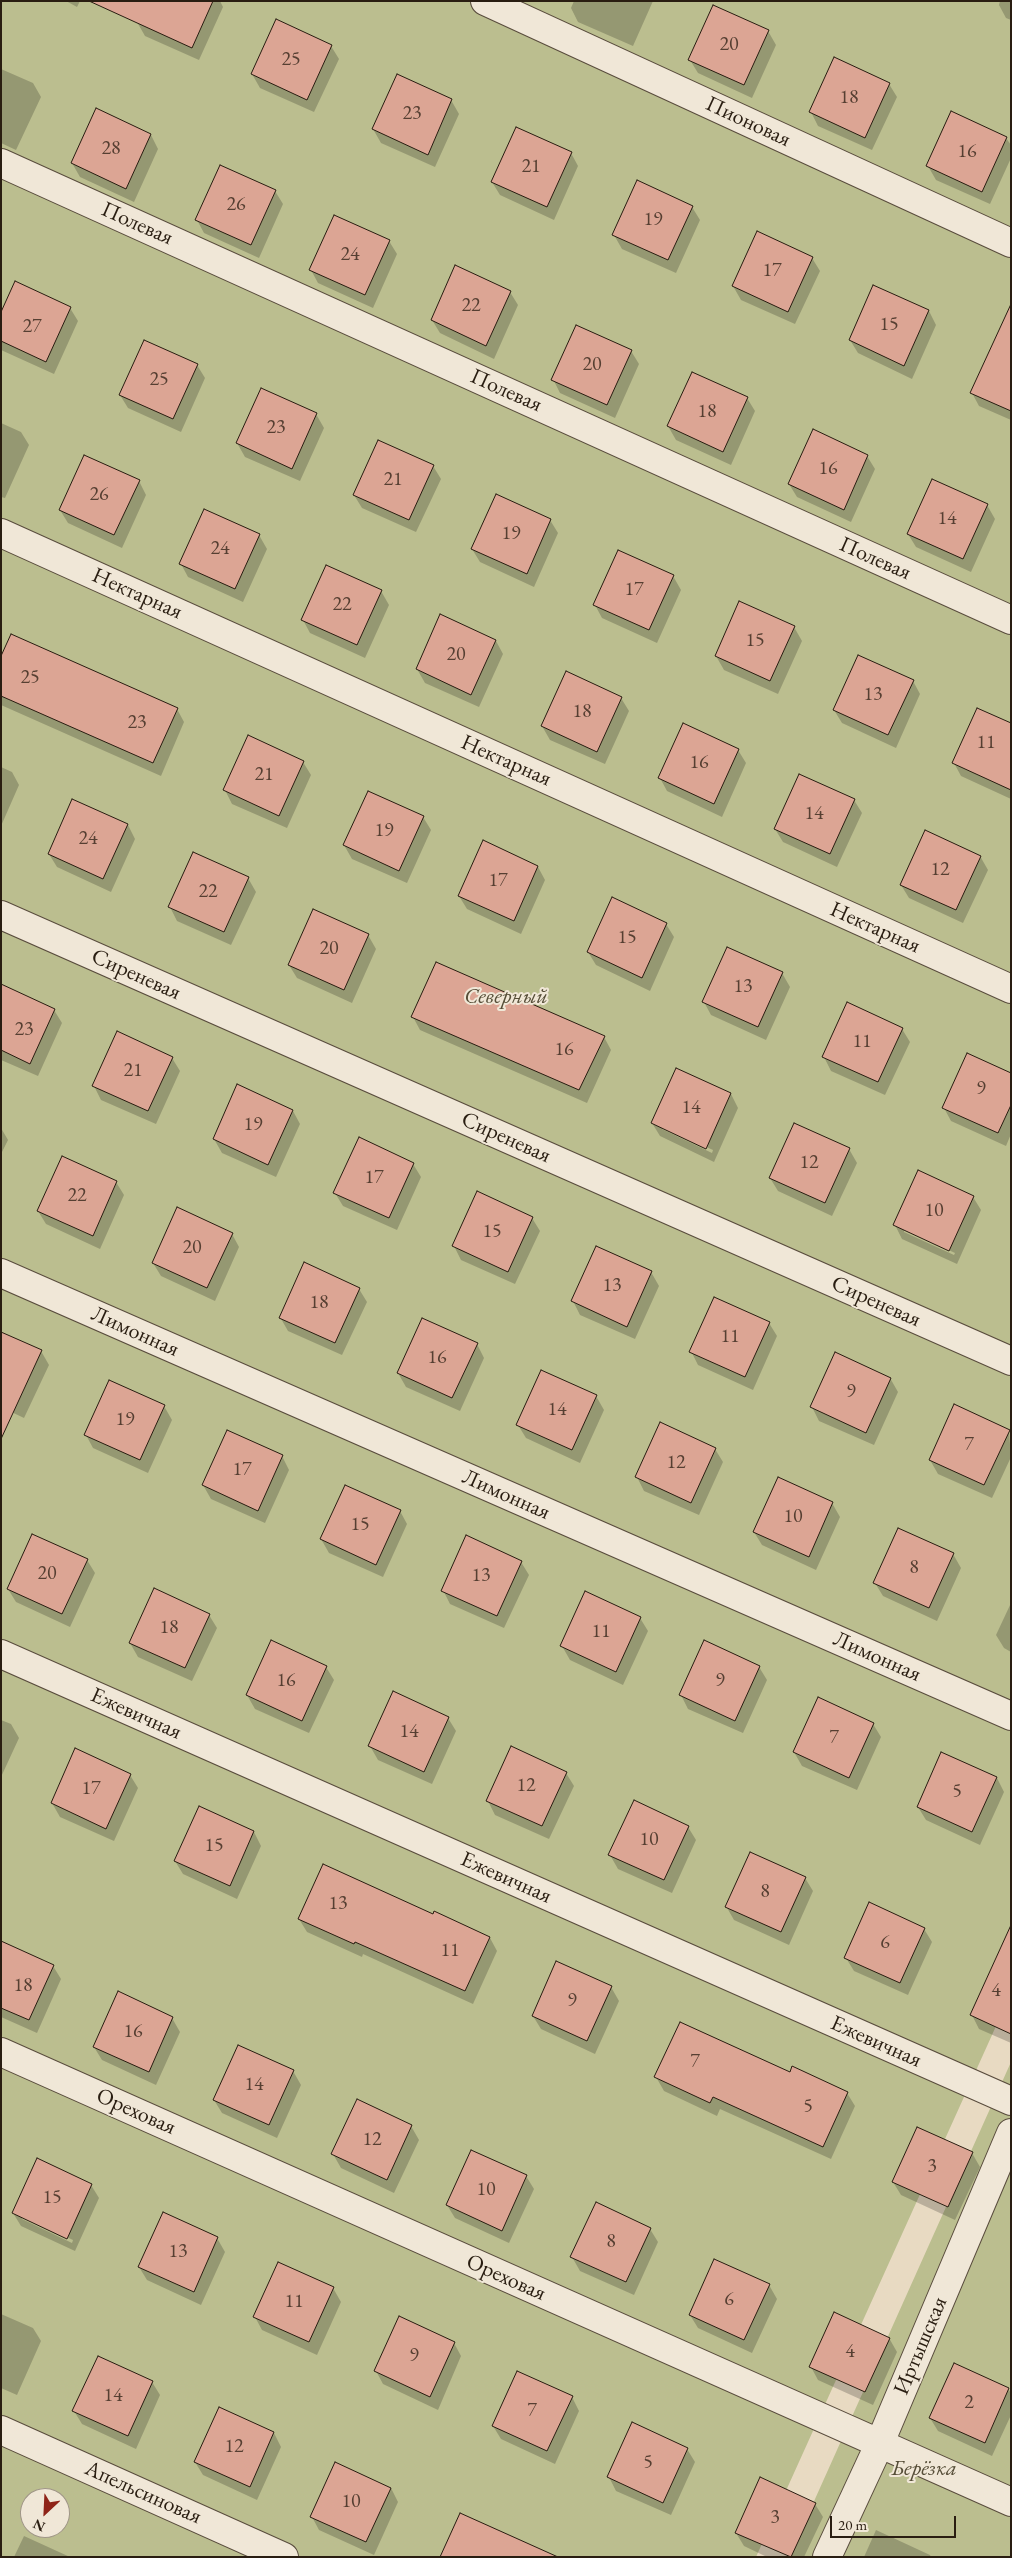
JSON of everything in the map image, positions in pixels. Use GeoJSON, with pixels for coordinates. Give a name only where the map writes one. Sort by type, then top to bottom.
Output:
{"type":"FeatureCollection","features":[{"type":"Feature","properties":{"kind":"street","name":"Пионовая"},"geometry":{"type":"LineString","coordinates":[[485,1],[1011,243]]}},
{"type":"Feature","properties":{"kind":"street","name":"Полевая"},"geometry":{"type":"LineString","coordinates":[[1,163],[1011,620]]}},
{"type":"Feature","properties":{"kind":"street","name":"Нектарная"},"geometry":{"type":"LineString","coordinates":[[1,533],[1011,989]]}},
{"type":"Feature","properties":{"kind":"street","name":"Сиреневая"},"geometry":{"type":"LineString","coordinates":[[1,915],[1011,1361]]}},
{"type":"Feature","properties":{"kind":"street","name":"Лимонная"},"geometry":{"type":"LineString","coordinates":[[1,1273],[1011,1716]]}},
{"type":"Feature","properties":{"kind":"street","name":"Ежевичная"},"geometry":{"type":"LineString","coordinates":[[1,1654],[1011,2101]]}},
{"type":"Feature","properties":{"kind":"street","name":"Ореховая"},"geometry":{"type":"LineString","coordinates":[[1,2052],[879,2445],[1011,2502]]}},
{"type":"Feature","properties":{"kind":"street","name":"Иртышская"},"geometry":{"type":"LineString","coordinates":[[827,2557],[879,2445],[1011,2133]]}},
{"type":"Feature","properties":{"kind":"street","name":"Апельсиновая"},"geometry":{"type":"LineString","coordinates":[[1,2430],[284,2557]]}},
{"type":"Feature","properties":{"kind":"green space","name":"Северный"},"geometry":{"type":"Polygon","coordinates":[[[1,1],[1011,1],[1011,1993],[756,2557],[1,2557],[1,1]]]}},
{"type":"Feature","properties":{"kind":"green space","name":"Берёзка"},"geometry":{"type":"Polygon","coordinates":[[[1011,2062],[1011,2557],[789,2557],[1011,2062]]]}},
{"type":"Feature","properties":{"kind":"building"},"geometry":{"type":"Polygon","coordinates":[[[89,1],[213,1],[192,48],[89,1]]]}},
{"type":"Feature","properties":{"kind":"building"},"geometry":{"type":"Polygon","coordinates":[[[713,5],[769,30],[744,85],[688,60],[713,5]]]}},
{"type":"Feature","properties":{"kind":"building"},"geometry":{"type":"Polygon","coordinates":[[[276,19],[332,45],[307,100],[251,74],[276,19]]]}},
{"type":"Feature","properties":{"kind":"building"},"geometry":{"type":"Polygon","coordinates":[[[834,57],[890,83],[865,138],[809,112],[834,57]]]}},
{"type":"Feature","properties":{"kind":"building"},"geometry":{"type":"Polygon","coordinates":[[[397,74],[452,99],[428,155],[372,129],[397,74]]]}},
{"type":"Feature","properties":{"kind":"building"},"geometry":{"type":"Polygon","coordinates":[[[96,108],[151,134],[126,189],[71,163],[96,108]]]}},
{"type":"Feature","properties":{"kind":"building"},"geometry":{"type":"Polygon","coordinates":[[[951,111],[1007,137],[982,192],[926,166],[951,111]]]}},
{"type":"Feature","properties":{"kind":"building"},"geometry":{"type":"Polygon","coordinates":[[[516,127],[572,152],[547,207],[491,182],[516,127]]]}},
{"type":"Feature","properties":{"kind":"building"},"geometry":{"type":"Polygon","coordinates":[[[220,165],[276,190],[251,245],[195,220],[220,165]]]}},
{"type":"Feature","properties":{"kind":"building"},"geometry":{"type":"Polygon","coordinates":[[[637,180],[693,206],[668,260],[612,235],[637,180]]]}},
{"type":"Feature","properties":{"kind":"building"},"geometry":{"type":"Polygon","coordinates":[[[334,215],[390,240],[365,295],[309,270],[334,215]]]}},
{"type":"Feature","properties":{"kind":"building"},"geometry":{"type":"Polygon","coordinates":[[[757,231],[813,257],[788,312],[732,286],[757,231]]]}},
{"type":"Feature","properties":{"kind":"building"},"geometry":{"type":"Polygon","coordinates":[[[455,265],[511,291],[486,346],[431,320],[455,265]]]}},
{"type":"Feature","properties":{"kind":"building"},"geometry":{"type":"Polygon","coordinates":[[[15,281],[71,307],[46,362],[1,341],[1,312],[15,281]]]}},
{"type":"Feature","properties":{"kind":"building"},"geometry":{"type":"Polygon","coordinates":[[[873,285],[929,310],[904,366],[849,340],[873,285]]]}},
{"type":"Feature","properties":{"kind":"building"},"geometry":{"type":"Polygon","coordinates":[[[1011,304],[1011,411],[970,393],[1011,304]]]}},
{"type":"Feature","properties":{"kind":"building"},"geometry":{"type":"Polygon","coordinates":[[[576,325],[632,350],[607,405],[551,380],[576,325]]]}},
{"type":"Feature","properties":{"kind":"building"},"geometry":{"type":"Polygon","coordinates":[[[144,340],[198,364],[173,419],[119,395],[144,340]]]}},
{"type":"Feature","properties":{"kind":"building"},"geometry":{"type":"Polygon","coordinates":[[[692,372],[748,397],[723,452],[667,426],[692,372]]]}},
{"type":"Feature","properties":{"kind":"building"},"geometry":{"type":"Polygon","coordinates":[[[261,388],[317,413],[292,469],[236,443],[261,388]]]}},
{"type":"Feature","properties":{"kind":"building"},"geometry":{"type":"Polygon","coordinates":[[[813,429],[868,455],[844,510],[788,484],[813,429]]]}},
{"type":"Feature","properties":{"kind":"building"},"geometry":{"type":"Polygon","coordinates":[[[378,440],[434,465],[409,520],[353,495],[378,440]]]}},
{"type":"Feature","properties":{"kind":"building"},"geometry":{"type":"Polygon","coordinates":[[[84,455],[140,480],[114,535],[59,510],[84,455]]]}},
{"type":"Feature","properties":{"kind":"building"},"geometry":{"type":"Polygon","coordinates":[[[932,479],[988,504],[963,559],[907,534],[932,479]]]}},
{"type":"Feature","properties":{"kind":"building"},"geometry":{"type":"Polygon","coordinates":[[[496,494],[551,519],[527,574],[471,549],[496,494]]]}},
{"type":"Feature","properties":{"kind":"building"},"geometry":{"type":"Polygon","coordinates":[[[204,509],[260,534],[235,589],[179,564],[204,509]]]}},
{"type":"Feature","properties":{"kind":"building"},"geometry":{"type":"Polygon","coordinates":[[[618,550],[674,575],[649,630],[593,605],[618,550]]]}},
{"type":"Feature","properties":{"kind":"building"},"geometry":{"type":"Polygon","coordinates":[[[326,565],[382,590],[357,645],[301,620],[326,565]]]}},
{"type":"Feature","properties":{"kind":"building"},"geometry":{"type":"Polygon","coordinates":[[[739,601],[795,626],[770,681],[715,656],[739,601]]]}},
{"type":"Feature","properties":{"kind":"building"},"geometry":{"type":"Polygon","coordinates":[[[440,614],[496,640],[471,695],[416,669],[440,614]]]}},
{"type":"Feature","properties":{"kind":"building"},"geometry":{"type":"Polygon","coordinates":[[[11,634],[178,708],[153,763],[1,696],[1,656],[11,634]]]}},
{"type":"Feature","properties":{"kind":"building"},"geometry":{"type":"Polygon","coordinates":[[[858,655],[914,680],[888,735],[833,710],[858,655]]]}},
{"type":"Feature","properties":{"kind":"building"},"geometry":{"type":"Polygon","coordinates":[[[566,671],[622,697],[597,752],[541,726],[566,671]]]}},
{"type":"Feature","properties":{"kind":"building"},"geometry":{"type":"Polygon","coordinates":[[[977,708],[1011,723],[1011,790],[952,763],[977,708]]]}},
{"type":"Feature","properties":{"kind":"building"},"geometry":{"type":"Polygon","coordinates":[[[683,723],[739,749],[714,804],[658,778],[683,723]]]}},
{"type":"Feature","properties":{"kind":"building"},"geometry":{"type":"Polygon","coordinates":[[[248,735],[304,761],[279,816],[223,790],[248,735]]]}},
{"type":"Feature","properties":{"kind":"building"},"geometry":{"type":"Polygon","coordinates":[[[799,774],[855,799],[830,854],[774,829],[799,774]]]}},
{"type":"Feature","properties":{"kind":"building"},"geometry":{"type":"Polygon","coordinates":[[[368,791],[424,816],[399,871],[343,845],[368,791]]]}},
{"type":"Feature","properties":{"kind":"building"},"geometry":{"type":"Polygon","coordinates":[[[72,799],[128,824],[103,879],[48,854],[72,799]]]}},
{"type":"Feature","properties":{"kind":"building"},"geometry":{"type":"Polygon","coordinates":[[[925,830],[981,856],[956,910],[900,885],[925,830]]]}},
{"type":"Feature","properties":{"kind":"building"},"geometry":{"type":"Polygon","coordinates":[[[483,840],[538,866],[514,921],[458,896],[483,840]]]}},
{"type":"Feature","properties":{"kind":"building"},"geometry":{"type":"Polygon","coordinates":[[[193,852],[249,877],[224,932],[168,907],[193,852]]]}},
{"type":"Feature","properties":{"kind":"building"},"geometry":{"type":"Polygon","coordinates":[[[612,897],[667,923],[642,978],[587,952],[612,897]]]}},
{"type":"Feature","properties":{"kind":"building"},"geometry":{"type":"Polygon","coordinates":[[[313,909],[369,934],[344,990],[288,965],[313,909]]]}},
{"type":"Feature","properties":{"kind":"building"},"geometry":{"type":"Polygon","coordinates":[[[727,947],[783,972],[758,1027],[702,1002],[727,947]]]}},
{"type":"Feature","properties":{"kind":"building"},"geometry":{"type":"Polygon","coordinates":[[[436,962],[605,1036],[579,1090],[411,1017],[436,962]]]}},
{"type":"Feature","properties":{"kind":"building"},"geometry":{"type":"Polygon","coordinates":[[[1,984],[55,1009],[30,1064],[1,1050],[1,984]]]}},
{"type":"Feature","properties":{"kind":"building"},"geometry":{"type":"Polygon","coordinates":[[[847,1002],[903,1028],[878,1082],[822,1057],[847,1002]]]}},
{"type":"Feature","properties":{"kind":"building"},"geometry":{"type":"Polygon","coordinates":[[[117,1031],[173,1057],[148,1111],[92,1086],[117,1031]]]}},
{"type":"Feature","properties":{"kind":"building"},"geometry":{"type":"Polygon","coordinates":[[[967,1053],[1011,1073],[1011,1105],[998,1133],[942,1108],[967,1053]]]}},
{"type":"Feature","properties":{"kind":"building"},"geometry":{"type":"Polygon","coordinates":[[[676,1068],[731,1093],[706,1149],[651,1123],[676,1068]]]}},
{"type":"Feature","properties":{"kind":"building"},"geometry":{"type":"Polygon","coordinates":[[[237,1084],[293,1110],[268,1165],[213,1139],[237,1084]]]}},
{"type":"Feature","properties":{"kind":"building"},"geometry":{"type":"Polygon","coordinates":[[[794,1123],[850,1148],[825,1203],[769,1178],[794,1123]]]}},
{"type":"Feature","properties":{"kind":"building"},"geometry":{"type":"Polygon","coordinates":[[[359,1137],[414,1163],[389,1218],[333,1193],[359,1137]]]}},
{"type":"Feature","properties":{"kind":"building"},"geometry":{"type":"Polygon","coordinates":[[[62,1156],[117,1181],[93,1236],[37,1211],[62,1156]]]}},
{"type":"Feature","properties":{"kind":"building"},"geometry":{"type":"Polygon","coordinates":[[[918,1170],[974,1196],[949,1251],[893,1225],[918,1170]]]}},
{"type":"Feature","properties":{"kind":"building"},"geometry":{"type":"Polygon","coordinates":[[[477,1191],[533,1217],[508,1272],[452,1246],[477,1191]]]}},
{"type":"Feature","properties":{"kind":"building"},"geometry":{"type":"Polygon","coordinates":[[[177,1207],[233,1233],[207,1288],[152,1263],[177,1207]]]}},
{"type":"Feature","properties":{"kind":"building"},"geometry":{"type":"Polygon","coordinates":[[[596,1246],[652,1271],[627,1327],[571,1301],[596,1246]]]}},
{"type":"Feature","properties":{"kind":"building"},"geometry":{"type":"Polygon","coordinates":[[[304,1262],[360,1288],[335,1343],[279,1318],[304,1262]]]}},
{"type":"Feature","properties":{"kind":"building"},"geometry":{"type":"Polygon","coordinates":[[[714,1297],[770,1322],[745,1377],[689,1352],[714,1297]]]}},
{"type":"Feature","properties":{"kind":"building"},"geometry":{"type":"Polygon","coordinates":[[[422,1318],[478,1343],[452,1398],[397,1373],[422,1318]]]}},
{"type":"Feature","properties":{"kind":"building"},"geometry":{"type":"Polygon","coordinates":[[[1,1332],[42,1350],[1,1439],[1,1332]]]}},
{"type":"Feature","properties":{"kind":"building"},"geometry":{"type":"Polygon","coordinates":[[[835,1352],[891,1378],[866,1433],[810,1407],[835,1352]]]}},
{"type":"Feature","properties":{"kind":"building"},"geometry":{"type":"Polygon","coordinates":[[[541,1370],[597,1395],[572,1450],[516,1425],[541,1370]]]}},
{"type":"Feature","properties":{"kind":"building"},"geometry":{"type":"Polygon","coordinates":[[[109,1380],[165,1405],[140,1460],[84,1435],[109,1380]]]}},
{"type":"Feature","properties":{"kind":"building"},"geometry":{"type":"Polygon","coordinates":[[[954,1404],[1010,1430],[984,1485],[929,1460],[954,1404]]]}},
{"type":"Feature","properties":{"kind":"building"},"geometry":{"type":"Polygon","coordinates":[[[660,1422],[716,1448],[691,1503],[635,1477],[660,1422]]]}},
{"type":"Feature","properties":{"kind":"building"},"geometry":{"type":"Polygon","coordinates":[[[227,1430],[283,1455],[258,1511],[202,1485],[227,1430]]]}},
{"type":"Feature","properties":{"kind":"building"},"geometry":{"type":"Polygon","coordinates":[[[778,1477],[833,1502],[809,1557],[753,1532],[778,1477]]]}},
{"type":"Feature","properties":{"kind":"building"},"geometry":{"type":"Polygon","coordinates":[[[345,1485],[401,1510],[376,1565],[320,1539],[345,1485]]]}},
{"type":"Feature","properties":{"kind":"building"},"geometry":{"type":"Polygon","coordinates":[[[898,1528],[954,1553],[929,1608],[873,1583],[898,1528]]]}},
{"type":"Feature","properties":{"kind":"building"},"geometry":{"type":"Polygon","coordinates":[[[32,1534],[88,1559],[62,1614],[7,1589],[32,1534]]]}},
{"type":"Feature","properties":{"kind":"building"},"geometry":{"type":"Polygon","coordinates":[[[466,1535],[522,1561],[497,1616],[441,1591],[466,1535]]]}},
{"type":"Feature","properties":{"kind":"building"},"geometry":{"type":"Polygon","coordinates":[[[154,1588],[210,1614],[185,1668],[129,1643],[154,1588]]]}},
{"type":"Feature","properties":{"kind":"building"},"geometry":{"type":"Polygon","coordinates":[[[585,1591],[641,1617],[616,1672],[560,1646],[585,1591]]]}},
{"type":"Feature","properties":{"kind":"building"},"geometry":{"type":"Polygon","coordinates":[[[271,1640],[327,1666],[302,1721],[246,1695],[271,1640]]]}},
{"type":"Feature","properties":{"kind":"building"},"geometry":{"type":"Polygon","coordinates":[[[704,1640],[760,1666],[735,1721],[679,1695],[704,1640]]]}},
{"type":"Feature","properties":{"kind":"building"},"geometry":{"type":"Polygon","coordinates":[[[393,1691],[449,1717],[424,1772],[368,1746],[393,1691]]]}},
{"type":"Feature","properties":{"kind":"building"},"geometry":{"type":"Polygon","coordinates":[[[818,1697],[874,1723],[849,1778],[793,1752],[818,1697]]]}},
{"type":"Feature","properties":{"kind":"building"},"geometry":{"type":"Polygon","coordinates":[[[511,1746],[567,1772],[542,1826],[486,1801],[511,1746]]]}},
{"type":"Feature","properties":{"kind":"building"},"geometry":{"type":"Polygon","coordinates":[[[75,1748],[131,1774],[106,1829],[51,1803],[75,1748]]]}},
{"type":"Feature","properties":{"kind":"building"},"geometry":{"type":"Polygon","coordinates":[[[941,1752],[997,1777],[972,1832],[917,1807],[941,1752]]]}},
{"type":"Feature","properties":{"kind":"building"},"geometry":{"type":"Polygon","coordinates":[[[634,1800],[689,1826],[664,1880],[608,1855],[634,1800]]]}},
{"type":"Feature","properties":{"kind":"building"},"geometry":{"type":"Polygon","coordinates":[[[199,1806],[254,1831],[230,1886],[174,1861],[199,1806]]]}},
{"type":"Feature","properties":{"kind":"building"},"geometry":{"type":"Polygon","coordinates":[[[750,1852],[806,1877],[781,1932],[725,1907],[750,1852]]]}},
{"type":"Feature","properties":{"kind":"building"},"geometry":{"type":"Polygon","coordinates":[[[323,1864],[433,1914],[434,1911],[490,1937],[465,1991],[298,1919],[323,1864]]]}},
{"type":"Feature","properties":{"kind":"building"},"geometry":{"type":"Polygon","coordinates":[[[869,1902],[925,1928],[900,1983],[844,1958],[869,1902]]]}},
{"type":"Feature","properties":{"kind":"building"},"geometry":{"type":"Polygon","coordinates":[[[1011,1925],[1011,2034],[970,2015],[1011,1925]]]}},
{"type":"Feature","properties":{"kind":"building"},"geometry":{"type":"Polygon","coordinates":[[[1,1941],[54,1965],[29,2020],[1,2008],[1,1941]]]}},
{"type":"Feature","properties":{"kind":"building"},"geometry":{"type":"Polygon","coordinates":[[[556,1961],[612,1986],[587,2041],[532,2016],[556,1961]]]}},
{"type":"Feature","properties":{"kind":"building"},"geometry":{"type":"Polygon","coordinates":[[[118,1991],[173,2017],[149,2072],[93,2047],[118,1991]]]}},
{"type":"Feature","properties":{"kind":"building"},"geometry":{"type":"Polygon","coordinates":[[[680,2022],[790,2072],[792,2066],[848,2092],[823,2147],[713,2097],[710,2103],[654,2077],[680,2022]]]}},
{"type":"Feature","properties":{"kind":"building"},"geometry":{"type":"Polygon","coordinates":[[[238,2045],[294,2070],[269,2125],[213,2100],[238,2045]]]}},
{"type":"Feature","properties":{"kind":"building"},"geometry":{"type":"Polygon","coordinates":[[[357,2099],[412,2125],[387,2180],[331,2154],[357,2099]]]}},
{"type":"Feature","properties":{"kind":"building"},"geometry":{"type":"Polygon","coordinates":[[[917,2127],[973,2152],[948,2207],[892,2182],[917,2127]]]}},
{"type":"Feature","properties":{"kind":"building"},"geometry":{"type":"Polygon","coordinates":[[[471,2150],[527,2175],[502,2231],[446,2205],[471,2150]]]}},
{"type":"Feature","properties":{"kind":"building"},"geometry":{"type":"Polygon","coordinates":[[[37,2158],[92,2184],[67,2239],[12,2213],[37,2158]]]}},
{"type":"Feature","properties":{"kind":"building"},"geometry":{"type":"Polygon","coordinates":[[[596,2202],[651,2228],[626,2282],[570,2257],[596,2202]]]}},
{"type":"Feature","properties":{"kind":"building"},"geometry":{"type":"Polygon","coordinates":[[[163,2212],[218,2237],[194,2292],[138,2267],[163,2212]]]}},
{"type":"Feature","properties":{"kind":"building"},"geometry":{"type":"Polygon","coordinates":[[[714,2259],[770,2284],[744,2340],[689,2315],[714,2259]]]}},
{"type":"Feature","properties":{"kind":"building"},"geometry":{"type":"Polygon","coordinates":[[[278,2262],[334,2287],[309,2342],[253,2317],[278,2262]]]}},
{"type":"Feature","properties":{"kind":"building"},"geometry":{"type":"Polygon","coordinates":[[[834,2312],[890,2338],[865,2392],[809,2367],[834,2312]]]}},
{"type":"Feature","properties":{"kind":"building"},"geometry":{"type":"Polygon","coordinates":[[[399,2316],[455,2342],[430,2397],[374,2371],[399,2316]]]}},
{"type":"Feature","properties":{"kind":"building"},"geometry":{"type":"Polygon","coordinates":[[[98,2356],[153,2381],[128,2436],[72,2411],[98,2356]]]}},
{"type":"Feature","properties":{"kind":"building"},"geometry":{"type":"Polygon","coordinates":[[[954,2363],[1009,2388],[985,2443],[929,2418],[954,2363]]]}},
{"type":"Feature","properties":{"kind":"building"},"geometry":{"type":"Polygon","coordinates":[[[517,2371],[573,2396],[547,2451],[492,2426],[517,2371]]]}},
{"type":"Feature","properties":{"kind":"building"},"geometry":{"type":"Polygon","coordinates":[[[219,2407],[274,2432],[250,2487],[194,2462],[219,2407]]]}},
{"type":"Feature","properties":{"kind":"building"},"geometry":{"type":"Polygon","coordinates":[[[632,2422],[688,2448],[663,2503],[607,2477],[632,2422]]]}},
{"type":"Feature","properties":{"kind":"building"},"geometry":{"type":"Polygon","coordinates":[[[335,2462],[391,2488],[366,2542],[310,2517],[335,2462]]]}},
{"type":"Feature","properties":{"kind":"building"},"geometry":{"type":"Polygon","coordinates":[[[760,2477],[816,2503],[791,2557],[735,2533],[760,2477]]]}},
{"type":"Feature","properties":{"kind":"building"},"geometry":{"type":"Polygon","coordinates":[[[460,2513],[558,2557],[440,2557],[460,2513]]]}}]}
